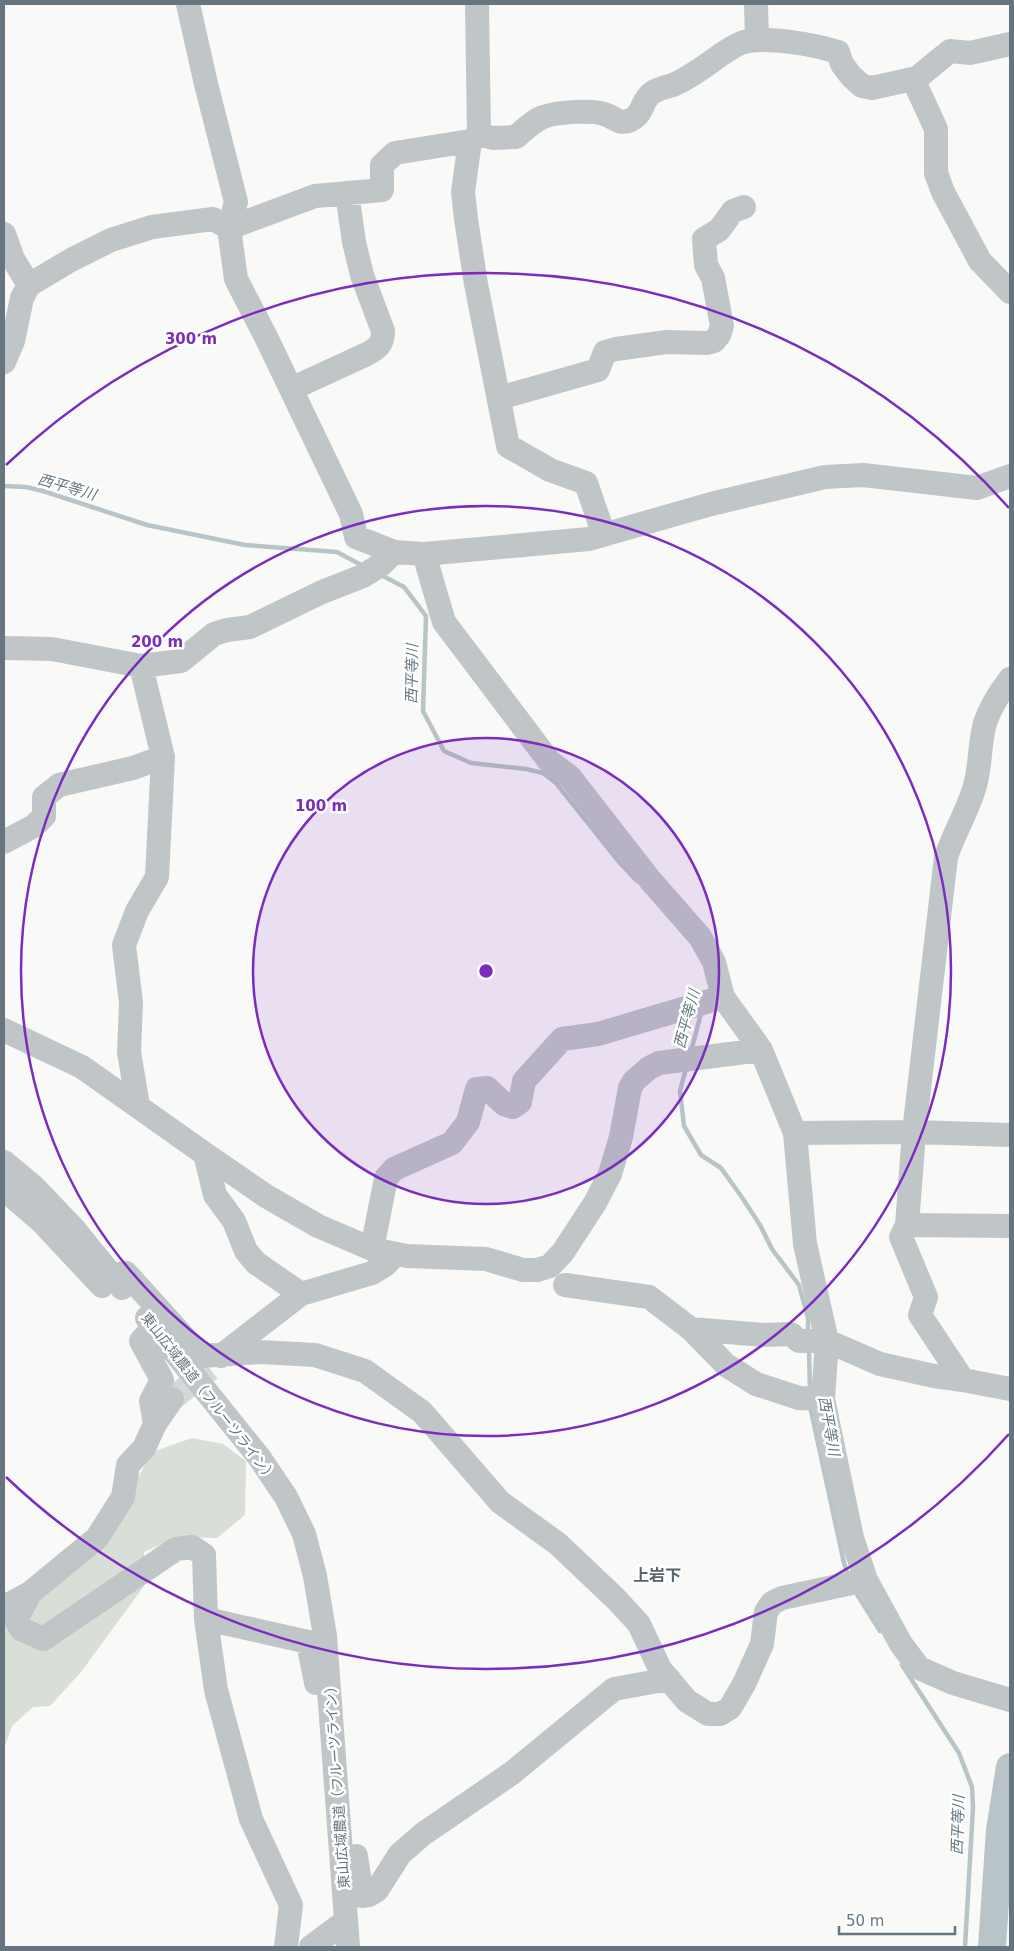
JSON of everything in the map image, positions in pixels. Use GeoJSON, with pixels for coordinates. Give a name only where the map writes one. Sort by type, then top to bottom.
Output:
{"type":"FeatureCollection","features":[{"type":"Feature","properties":{"kind":"street"},"geometry":{"type":"LineString","coordinates":[[188,4],[236,202],[228,228],[236,280],[266,337],[351,514],[356,537],[380,564]]}},
{"type":"Feature","properties":{"kind":"street"},"geometry":{"type":"LineString","coordinates":[[477,4],[479,83],[474,137],[463,192],[476,284],[508,446],[550,470],[586,483],[604,535]]}},
{"type":"Feature","properties":{"kind":"street"},"geometry":{"type":"LineString","coordinates":[[756,4],[757,40]]}},
{"type":"Feature","properties":{"kind":"street"},"geometry":{"type":"LineString","coordinates":[[228,228],[315,196],[382,190],[382,165],[395,153],[474,137],[516,137],[544,116],[587,112],[607,115],[618,121],[627,122],[635,117],[643,108],[652,92],[676,84],[741,43],[757,40],[816,46],[838,52],[842,64],[851,76],[862,86],[872,88],[917,78],[950,51],[970,53],[1010,44]]}},
{"type":"Feature","properties":{"kind":"street"},"geometry":{"type":"LineString","coordinates":[[913,79],[936,129],[936,173],[943,192],[980,261],[1010,292]]}},
{"type":"Feature","properties":{"kind":"street"},"geometry":{"type":"LineString","coordinates":[[291,389],[367,354],[378,348],[383,339],[383,331],[362,275],[354,242],[347,193]]}},
{"type":"Feature","properties":{"kind":"street"},"geometry":{"type":"LineString","coordinates":[[499,398],[598,370],[605,352],[616,349],[667,342],[706,343],[714,341],[719,335],[722,326],[713,278],[706,266],[704,239],[719,230],[733,212],[744,207]]}},
{"type":"Feature","properties":{"kind":"street"},"geometry":{"type":"LineString","coordinates":[[4,362],[13,342],[22,298],[29,285],[71,260],[111,240],[152,228],[213,219],[228,228]]}},
{"type":"Feature","properties":{"kind":"street"},"geometry":{"type":"LineString","coordinates":[[4,234],[13,259],[29,285]]}},
{"type":"Feature","properties":{"kind":"street"},"geometry":{"type":"LineString","coordinates":[[4,648],[52,649],[141,666],[181,661],[214,634],[227,630],[250,628],[380,564],[424,554],[589,539],[711,504],[825,477],[863,475],[977,488],[1010,476]]}},
{"type":"Feature","properties":{"kind":"street"},"geometry":{"type":"LineString","coordinates":[[424,554],[444,622],[550,761],[570,777],[651,881],[700,937],[714,962],[712,1000],[761,1050],[795,1133],[804,1244],[827,1341],[815,1398],[865,1580],[902,1644],[919,1668],[953,1682],[1010,1700]]}},
{"type":"Feature","properties":{"kind":"street"},"geometry":{"type":"LineString","coordinates":[[138,1106],[129,1052],[131,1003],[124,945],[137,911],[156,877],[163,757],[141,666]]}},
{"type":"Feature","properties":{"kind":"street"},"geometry":{"type":"LineString","coordinates":[[963,1380],[920,1315],[926,1297],[901,1238],[907,1225],[914,1132],[946,857],[955,830],[964,815],[975,787],[985,723],[1002,690],[1010,679]]}},
{"type":"Feature","properties":{"kind":"street"},"geometry":{"type":"LineString","coordinates":[[4,842],[34,826],[44,816],[44,798],[59,786],[133,768],[163,757]]}},
{"type":"Feature","properties":{"kind":"street"},"geometry":{"type":"LineString","coordinates":[[372,1249],[386,1178],[394,1169],[452,1143],[468,1122],[477,1089],[487,1088],[504,1104],[513,1107],[520,1102],[524,1081],[562,1039],[598,1034],[712,1000]]}},
{"type":"Feature","properties":{"kind":"street"},"geometry":{"type":"LineString","coordinates":[[4,1030],[82,1067],[266,1196],[318,1226],[372,1249],[396,1254],[435,1258],[486,1258],[523,1270],[537,1270],[550,1266],[563,1252],[595,1203],[610,1174],[621,1137],[630,1088],[634,1081],[648,1068],[659,1063],[761,1050]]}},
{"type":"Feature","properties":{"kind":"street"},"geometry":{"type":"LineString","coordinates":[[795,1133],[914,1132],[1010,1135]]}},
{"type":"Feature","properties":{"kind":"street"},"geometry":{"type":"LineString","coordinates":[[205,1154],[215,1195],[234,1221],[246,1251],[256,1263],[301,1294]]}},
{"type":"Feature","properties":{"kind":"street","name":"東山広域農道（フルーツライン）"},"geometry":{"type":"LineString","coordinates":[[4,1162],[34,1187],[74,1229],[259,1456],[286,1497],[304,1534],[315,1576],[325,1636],[342,1844],[348,1947]]}},
{"type":"Feature","properties":{"kind":"street"},"geometry":{"type":"LineString","coordinates":[[4,1190],[42,1222],[114,1299],[118,1283],[126,1273],[201,1356],[215,1362],[260,1352],[315,1354],[365,1371],[422,1412],[500,1502],[558,1544],[616,1599],[639,1624],[660,1669],[688,1701],[708,1714],[720,1714],[730,1708],[744,1684],[762,1644],[766,1612],[772,1603],[782,1598],[865,1580]]}},
{"type":"Feature","properties":{"kind":"street"},"geometry":{"type":"LineString","coordinates":[[907,1225],[1010,1226]]}},
{"type":"Feature","properties":{"kind":"street"},"geometry":{"type":"LineString","coordinates":[[215,1362],[301,1294],[372,1273],[385,1265],[396,1254]]}},
{"type":"Feature","properties":{"kind":"street"},"geometry":{"type":"LineString","coordinates":[[565,1285],[649,1297],[691,1329],[726,1365],[756,1384],[815,1398]]}},
{"type":"Feature","properties":{"kind":"street"},"geometry":{"type":"LineString","coordinates":[[154,1327],[141,1341],[162,1380],[151,1401],[155,1424]]}},
{"type":"Feature","properties":{"kind":"street"},"geometry":{"type":"LineString","coordinates":[[691,1329],[764,1336],[791,1334],[799,1341],[827,1341],[880,1364],[934,1376],[1010,1389]]}},
{"type":"Feature","properties":{"kind":"street"},"geometry":{"type":"LineString","coordinates":[[4,1606],[30,1593],[97,1538],[123,1497],[128,1465],[144,1448],[155,1424],[172,1399]]}},
{"type":"Feature","properties":{"kind":"street"},"geometry":{"type":"LineString","coordinates":[[30,1593],[16,1620],[21,1629],[43,1639],[176,1549],[192,1547],[204,1555],[206,1619],[216,1690],[252,1818],[291,1905],[286,1947]]}},
{"type":"Feature","properties":{"kind":"street"},"geometry":{"type":"LineString","coordinates":[[206,1619],[308,1642],[316,1685],[331,1697]]}},
{"type":"Feature","properties":{"kind":"street"},"geometry":{"type":"LineString","coordinates":[[342,1844],[355,1849],[362,1896],[369,1895],[377,1890],[400,1854],[423,1834],[512,1773],[614,1689],[669,1680]]}},
{"type":"Feature","properties":{"kind":"street"},"geometry":{"type":"LineString","coordinates":[[311,1947],[346,1920]]}},
{"type":"Feature","properties":{"kind":"shaded area"},"geometry":{"type":"Polygon","coordinates":[[[192,1438],[223,1444],[246,1461],[245,1515],[217,1538],[179,1537],[144,1552],[144,1586],[81,1672],[50,1706],[33,1707],[12,1726],[4,1749],[4,1616],[130,1493],[152,1452],[192,1438]]]}},
{"type":"Feature","properties":{"kind":"waterway","name":"西平等川"},"geometry":{"type":"LineString","coordinates":[[4,486],[26,487],[43,491],[147,525],[245,545],[337,552],[363,566]]}},
{"type":"Feature","properties":{"kind":"waterway","name":"西平等川"},"geometry":{"type":"LineString","coordinates":[[379,574],[404,587],[426,616],[423,711],[444,751],[471,763],[526,769],[543,773],[556,783],[620,863],[637,881]]}},
{"type":"Feature","properties":{"kind":"waterway","name":"西平等川"},"geometry":{"type":"LineString","coordinates":[[691,1051],[702,1010]]}},
{"type":"Feature","properties":{"kind":"waterway","name":"西平等川"},"geometry":{"type":"LineString","coordinates":[[686,1068],[680,1091],[684,1126],[701,1155],[721,1168],[760,1225],[772,1249],[799,1285],[808,1318],[808,1334]]}},
{"type":"Feature","properties":{"kind":"waterway","name":"西平等川"},"geometry":{"type":"LineString","coordinates":[[809,1349],[810,1391]]}},
{"type":"Feature","properties":{"kind":"waterway","name":"西平等川"},"geometry":{"type":"LineString","coordinates":[[810,1406],[844,1563],[849,1577]]}},
{"type":"Feature","properties":{"kind":"waterway","name":"西平等川"},"geometry":{"type":"LineString","coordinates":[[855,1591],[880,1631]]}},
{"type":"Feature","properties":{"kind":"waterway","name":"西平等川"},"geometry":{"type":"LineString","coordinates":[[902,1665],[959,1753],[972,1787],[973,1807],[965,1947]]}},
{"type":"Feature","properties":{"kind":"waterway"},"geometry":{"type":"LineString","coordinates":[[992,1947],[1000,1830],[1010,1767]]}},
{"type":"Feature","properties":{"kind":"tunnel"},"geometry":{"type":"LineString","coordinates":[[172,1399],[210,1369]]}},
{"type":"Feature","properties":{"kind":"district","name":"上岩下"},"geometry":{"type":"Point","coordinates":[657,1575]}}]}
